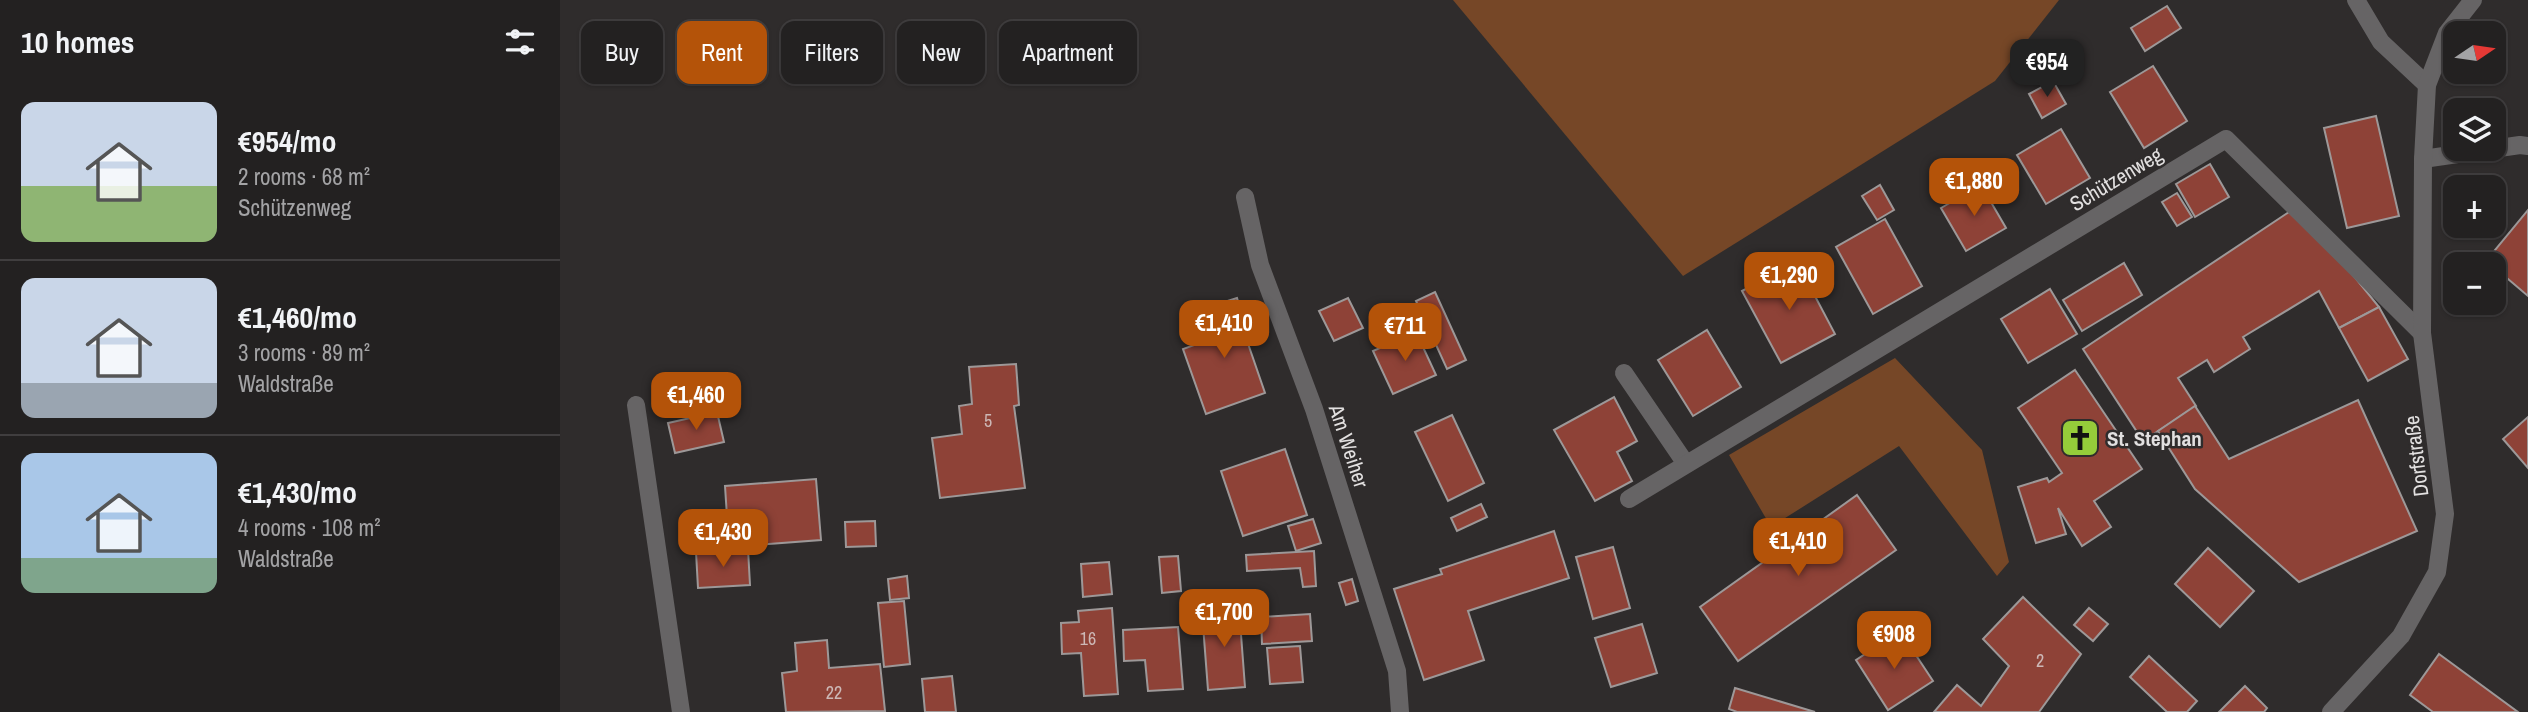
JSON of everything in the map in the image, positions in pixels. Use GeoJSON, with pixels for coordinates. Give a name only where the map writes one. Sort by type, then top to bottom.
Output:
{"type":"FeatureCollection","features":[{"type":"Feature","properties":{"kind":"street"},"geometry":{"type":"LineString","coordinates":[[2356,0],[2381,42],[2427,85]]}},
{"type":"Feature","properties":{"kind":"street","name":"Dorfstraße"},"geometry":{"type":"LineString","coordinates":[[2331,712],[2401,636],[2437,572],[2445,514],[2422,332],[2423,159],[2427,85],[2447,33],[2473,0]]}},
{"type":"Feature","properties":{"kind":"street","name":"Schützenweg"},"geometry":{"type":"LineString","coordinates":[[1629,499],[2226,139],[2422,332]]}},
{"type":"Feature","properties":{"kind":"street"},"geometry":{"type":"LineString","coordinates":[[2423,159],[2528,146]]}},
{"type":"Feature","properties":{"kind":"street","name":"Am Weiher"},"geometry":{"type":"LineString","coordinates":[[1245,197],[1260,265],[1314,409],[1398,671],[1400,712]]}},
{"type":"Feature","properties":{"kind":"street"},"geometry":{"type":"LineString","coordinates":[[1624,373],[1686,464]]}},
{"type":"Feature","properties":{"kind":"street"},"geometry":{"type":"LineString","coordinates":[[636,405],[681,712]]}},
{"type":"Feature","properties":{"kind":"shaded area"},"geometry":{"type":"Polygon","coordinates":[[[1453,0],[2059,0],[1995,81],[1683,276],[1453,0]]]}},
{"type":"Feature","properties":{"kind":"shaded area"},"geometry":{"type":"Polygon","coordinates":[[[1895,358],[1982,450],[2009,562],[1997,576],[1899,446],[1771,527],[1729,455],[1895,358]]]}},
{"type":"Feature","properties":{"kind":"building"},"geometry":{"type":"Polygon","coordinates":[[[2167,6],[2181,28],[2145,51],[2131,28],[2167,6]]]}},
{"type":"Feature","properties":{"kind":"building"},"geometry":{"type":"Polygon","coordinates":[[[2153,66],[2187,121],[2144,148],[2110,92],[2153,66]]]}},
{"type":"Feature","properties":{"kind":"building"},"geometry":{"type":"Polygon","coordinates":[[[2053,81],[2066,104],[2042,118],[2029,94],[2053,81]]]}},
{"type":"Feature","properties":{"kind":"building"},"geometry":{"type":"Polygon","coordinates":[[[2376,116],[2399,216],[2347,228],[2324,128],[2376,116]]]}},
{"type":"Feature","properties":{"kind":"building"},"geometry":{"type":"Polygon","coordinates":[[[2061,129],[2090,178],[2046,204],[2017,155],[2061,129]]]}},
{"type":"Feature","properties":{"kind":"building"},"geometry":{"type":"Polygon","coordinates":[[[2210,164],[2229,197],[2195,217],[2176,184],[2210,164]]]}},
{"type":"Feature","properties":{"kind":"building"},"geometry":{"type":"Polygon","coordinates":[[[1880,185],[1894,210],[1877,220],[1862,196],[1880,185]]]}},
{"type":"Feature","properties":{"kind":"building"},"geometry":{"type":"Polygon","coordinates":[[[1981,185],[2006,228],[1966,251],[1941,208],[1981,185]]]}},
{"type":"Feature","properties":{"kind":"building"},"geometry":{"type":"Polygon","coordinates":[[[2177,193],[2192,217],[2177,226],[2162,202],[2177,193]]]}},
{"type":"Feature","properties":{"kind":"building"},"geometry":{"type":"Polygon","coordinates":[[[2528,210],[2528,296],[2506,277],[2506,252],[2493,252],[2528,210]]]}},
{"type":"Feature","properties":{"kind":"building"},"geometry":{"type":"Polygon","coordinates":[[[2289,212],[2349,270],[2379,307],[2339,328],[2319,291],[2243,337],[2250,349],[2214,372],[2207,360],[2178,378],[2196,406],[2143,441],[2083,349],[2289,212]]]}},
{"type":"Feature","properties":{"kind":"building"},"geometry":{"type":"Polygon","coordinates":[[[1885,219],[1922,286],[1873,314],[1836,247],[1885,219]]]}},
{"type":"Feature","properties":{"kind":"building"},"geometry":{"type":"Polygon","coordinates":[[[1797,262],[1835,334],[1781,363],[1742,291],[1797,262]]]}},
{"type":"Feature","properties":{"kind":"building"},"geometry":{"type":"Polygon","coordinates":[[[2124,263],[2142,295],[2082,331],[2063,300],[2124,263]]]}},
{"type":"Feature","properties":{"kind":"building"},"geometry":{"type":"Polygon","coordinates":[[[2050,289],[2077,334],[2028,363],[2001,319],[2050,289]]]}},
{"type":"Feature","properties":{"kind":"building"},"geometry":{"type":"Polygon","coordinates":[[[1435,292],[1466,360],[1447,369],[1416,301],[1435,292]]]}},
{"type":"Feature","properties":{"kind":"building"},"geometry":{"type":"Polygon","coordinates":[[[1237,298],[1247,330],[1244,332],[1265,393],[1206,414],[1183,349],[1211,339],[1202,309],[1237,298]]]}},
{"type":"Feature","properties":{"kind":"building"},"geometry":{"type":"Polygon","coordinates":[[[1348,298],[1363,328],[1334,341],[1319,311],[1348,298]]]}},
{"type":"Feature","properties":{"kind":"building"},"geometry":{"type":"Polygon","coordinates":[[[2379,307],[2408,359],[2368,381],[2339,328],[2379,307]]]}},
{"type":"Feature","properties":{"kind":"building"},"geometry":{"type":"Polygon","coordinates":[[[1707,330],[1741,387],[1693,416],[1658,360],[1707,330]]]}},
{"type":"Feature","properties":{"kind":"building"},"geometry":{"type":"Polygon","coordinates":[[[1416,332],[1436,375],[1393,394],[1373,351],[1416,332]]]}},
{"type":"Feature","properties":{"kind":"building"},"geometry":{"type":"Polygon","coordinates":[[[1016,364],[1019,405],[1014,406],[1025,488],[940,498],[932,438],[962,434],[959,406],[972,404],[969,367],[1016,364]]]}},
{"type":"Feature","properties":{"kind":"building","name":"St. Stephan"},"geometry":{"type":"Polygon","coordinates":[[[2075,370],[2142,469],[2094,501],[2111,527],[2082,546],[2058,508],[2066,534],[2036,543],[2018,487],[2047,478],[2049,482],[2062,473],[2018,408],[2075,370]]]}},
{"type":"Feature","properties":{"kind":"building"},"geometry":{"type":"Polygon","coordinates":[[[1614,397],[1637,441],[1617,452],[1632,481],[1595,501],[1554,430],[1614,397]]]}},
{"type":"Feature","properties":{"kind":"building"},"geometry":{"type":"Polygon","coordinates":[[[2358,400],[2417,531],[2299,582],[2195,489],[2158,431],[2195,406],[2229,459],[2358,400]]]}},
{"type":"Feature","properties":{"kind":"building"},"geometry":{"type":"Polygon","coordinates":[[[717,412],[724,442],[675,453],[668,423],[717,412]]]}},
{"type":"Feature","properties":{"kind":"building"},"geometry":{"type":"Polygon","coordinates":[[[1452,415],[1484,483],[1448,501],[1415,432],[1452,415]]]}},
{"type":"Feature","properties":{"kind":"building"},"geometry":{"type":"Polygon","coordinates":[[[2528,417],[2528,468],[2503,439],[2528,417]]]}},
{"type":"Feature","properties":{"kind":"building"},"geometry":{"type":"Polygon","coordinates":[[[1285,449],[1307,515],[1243,536],[1221,471],[1285,449]]]}},
{"type":"Feature","properties":{"kind":"building"},"geometry":{"type":"Polygon","coordinates":[[[816,479],[821,540],[729,547],[725,486],[816,479]]]}},
{"type":"Feature","properties":{"kind":"building"},"geometry":{"type":"Polygon","coordinates":[[[1857,495],[1896,550],[1738,661],[1700,607],[1857,495]]]}},
{"type":"Feature","properties":{"kind":"building"},"geometry":{"type":"Polygon","coordinates":[[[1481,504],[1487,517],[1457,531],[1451,518],[1481,504]]]}},
{"type":"Feature","properties":{"kind":"building"},"geometry":{"type":"Polygon","coordinates":[[[1313,519],[1321,543],[1296,551],[1288,526],[1313,519]]]}},
{"type":"Feature","properties":{"kind":"building"},"geometry":{"type":"Polygon","coordinates":[[[875,521],[876,546],[846,547],[845,522],[875,521]]]}},
{"type":"Feature","properties":{"kind":"building"},"geometry":{"type":"Polygon","coordinates":[[[1554,531],[1569,578],[1468,611],[1484,660],[1424,680],[1394,589],[1442,574],[1440,569],[1554,531]]]}},
{"type":"Feature","properties":{"kind":"building"},"geometry":{"type":"Polygon","coordinates":[[[1613,547],[1630,608],[1593,619],[1576,557],[1613,547]]]}},
{"type":"Feature","properties":{"kind":"building"},"geometry":{"type":"Polygon","coordinates":[[[2208,548],[2254,591],[2220,627],[2175,584],[2208,548]]]}},
{"type":"Feature","properties":{"kind":"building"},"geometry":{"type":"Polygon","coordinates":[[[748,549],[750,585],[698,588],[696,552],[748,549]]]}},
{"type":"Feature","properties":{"kind":"building"},"geometry":{"type":"Polygon","coordinates":[[[1314,551],[1316,586],[1303,587],[1300,568],[1247,571],[1246,555],[1314,551]]]}},
{"type":"Feature","properties":{"kind":"building"},"geometry":{"type":"Polygon","coordinates":[[[1178,556],[1181,591],[1162,593],[1159,557],[1178,556]]]}},
{"type":"Feature","properties":{"kind":"building"},"geometry":{"type":"Polygon","coordinates":[[[1109,562],[1112,594],[1083,597],[1081,564],[1109,562]]]}},
{"type":"Feature","properties":{"kind":"building"},"geometry":{"type":"Polygon","coordinates":[[[907,576],[909,598],[890,600],[888,579],[907,576]]]}},
{"type":"Feature","properties":{"kind":"building"},"geometry":{"type":"Polygon","coordinates":[[[1352,579],[1358,601],[1346,605],[1339,583],[1352,579]]]}},
{"type":"Feature","properties":{"kind":"building"},"geometry":{"type":"Polygon","coordinates":[[[2023,597],[2081,654],[2039,712],[1934,712],[1957,685],[1981,706],[2009,666],[1983,639],[2023,597]]]}},
{"type":"Feature","properties":{"kind":"building"},"geometry":{"type":"Polygon","coordinates":[[[904,601],[910,664],[884,667],[878,603],[904,601]]]}},
{"type":"Feature","properties":{"kind":"building"},"geometry":{"type":"Polygon","coordinates":[[[1112,608],[1118,694],[1084,696],[1081,653],[1062,654],[1061,623],[1079,622],[1078,611],[1112,608]]]}},
{"type":"Feature","properties":{"kind":"building"},"geometry":{"type":"Polygon","coordinates":[[[1239,608],[1245,687],[1208,690],[1202,612],[1239,608]]]}},
{"type":"Feature","properties":{"kind":"building"},"geometry":{"type":"Polygon","coordinates":[[[2089,608],[2108,624],[2093,641],[2074,625],[2089,608]]]}},
{"type":"Feature","properties":{"kind":"building"},"geometry":{"type":"Polygon","coordinates":[[[1310,614],[1312,641],[1262,644],[1261,617],[1310,614]]]}},
{"type":"Feature","properties":{"kind":"building"},"geometry":{"type":"Polygon","coordinates":[[[1642,624],[1657,673],[1611,687],[1595,638],[1642,624]]]}},
{"type":"Feature","properties":{"kind":"building"},"geometry":{"type":"Polygon","coordinates":[[[1178,627],[1183,689],[1148,691],[1145,660],[1124,661],[1123,630],[1178,627]]]}},
{"type":"Feature","properties":{"kind":"building"},"geometry":{"type":"Polygon","coordinates":[[[1900,631],[1933,681],[1888,710],[1856,660],[1900,631]]]}},
{"type":"Feature","properties":{"kind":"building"},"geometry":{"type":"Polygon","coordinates":[[[827,640],[829,668],[880,664],[885,711],[786,712],[782,673],[797,671],[795,643],[827,640]]]}},
{"type":"Feature","properties":{"kind":"building"},"geometry":{"type":"Polygon","coordinates":[[[1300,646],[1303,682],[1270,684],[1267,648],[1300,646]]]}},
{"type":"Feature","properties":{"kind":"building"},"geometry":{"type":"Polygon","coordinates":[[[2439,654],[2518,712],[2433,712],[2410,695],[2439,654]]]}},
{"type":"Feature","properties":{"kind":"building"},"geometry":{"type":"Polygon","coordinates":[[[2149,656],[2197,701],[2187,712],[2167,712],[2130,677],[2149,656]]]}},
{"type":"Feature","properties":{"kind":"building"},"geometry":{"type":"Polygon","coordinates":[[[952,676],[956,712],[925,712],[922,679],[952,676]]]}},
{"type":"Feature","properties":{"kind":"building"},"geometry":{"type":"Polygon","coordinates":[[[2245,686],[2267,708],[2264,712],[2219,712],[2245,686]]]}},
{"type":"Feature","properties":{"kind":"building"},"geometry":{"type":"Polygon","coordinates":[[[1735,688],[1815,712],[1737,712],[1729,709],[1735,688]]]}},
{"type":"Feature","properties":{"kind":"place","name":"St. Stephan"},"geometry":{"type":"Point","coordinates":[2080,438]}}]}
